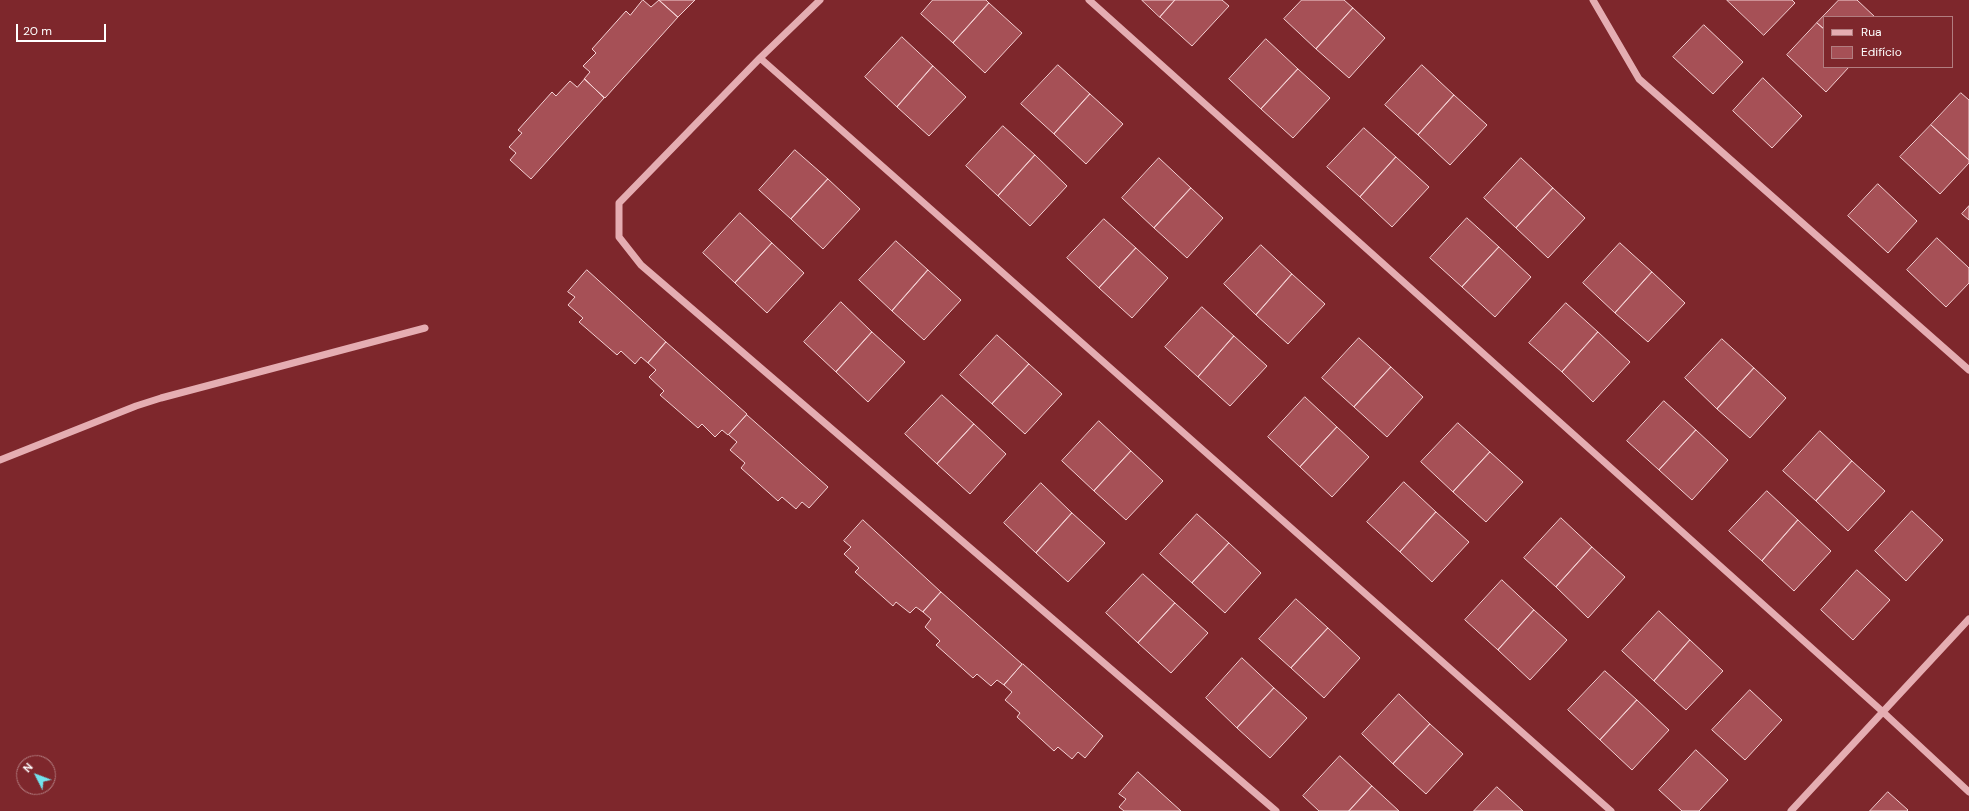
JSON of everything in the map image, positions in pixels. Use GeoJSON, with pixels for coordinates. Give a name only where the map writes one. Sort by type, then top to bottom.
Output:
{"type":"FeatureCollection","features":[{"type":"Feature","properties":{"kind":"street"},"geometry":{"type":"LineString","coordinates":[[820,0],[760,58],[619,203],[619,237],[641,265],[1276,811]]}},
{"type":"Feature","properties":{"kind":"street"},"geometry":{"type":"LineString","coordinates":[[1089,0],[1883,712],[1969,792]]}},
{"type":"Feature","properties":{"kind":"street"},"geometry":{"type":"LineString","coordinates":[[1592,0],[1639,79],[1969,370]]}},
{"type":"Feature","properties":{"kind":"street"},"geometry":{"type":"LineString","coordinates":[[760,58],[1611,811]]}},
{"type":"Feature","properties":{"kind":"street"},"geometry":{"type":"LineString","coordinates":[[0,460],[136,406],[161,398],[425,328]]}},
{"type":"Feature","properties":{"kind":"street"},"geometry":{"type":"LineString","coordinates":[[1791,811],[1969,620]]}},
{"type":"Feature","properties":{"kind":"building"},"geometry":{"type":"Polygon","coordinates":[[[643,0],[651,7],[659,0],[678,17],[605,98],[584,79],[590,72],[583,66],[596,53],[592,49],[626,11],[630,15],[643,0]]]}},
{"type":"Feature","properties":{"kind":"building"},"geometry":{"type":"Polygon","coordinates":[[[659,0],[695,0],[678,17],[659,0]]]}},
{"type":"Feature","properties":{"kind":"building"},"geometry":{"type":"Polygon","coordinates":[[[933,0],[986,0],[989,3],[953,43],[921,14],[933,0]]]}},
{"type":"Feature","properties":{"kind":"building"},"geometry":{"type":"Polygon","coordinates":[[[1142,0],[1175,0],[1160,17],[1142,0]]]}},
{"type":"Feature","properties":{"kind":"building"},"geometry":{"type":"Polygon","coordinates":[[[1175,0],[1222,0],[1229,6],[1192,46],[1160,17],[1175,0]]]}},
{"type":"Feature","properties":{"kind":"building"},"geometry":{"type":"Polygon","coordinates":[[[1302,0],[1344,0],[1353,8],[1316,49],[1284,19],[1302,0]]]}},
{"type":"Feature","properties":{"kind":"building"},"geometry":{"type":"Polygon","coordinates":[[[1727,0],[1792,0],[1795,3],[1764,35],[1727,0]]]}},
{"type":"Feature","properties":{"kind":"building"},"geometry":{"type":"Polygon","coordinates":[[[1839,0],[1857,0],[1874,16],[1824,16],[1839,0]]]}},
{"type":"Feature","properties":{"kind":"building"},"geometry":{"type":"Polygon","coordinates":[[[989,3],[1022,33],[985,73],[953,43],[989,3]]]}},
{"type":"Feature","properties":{"kind":"building"},"geometry":{"type":"Polygon","coordinates":[[[1353,8],[1385,38],[1349,78],[1316,49],[1353,8]]]}},
{"type":"Feature","properties":{"kind":"building"},"geometry":{"type":"Polygon","coordinates":[[[1823,17],[1823,28],[1817,23],[1823,17]]]}},
{"type":"Feature","properties":{"kind":"building"},"geometry":{"type":"Polygon","coordinates":[[[1817,23],[1823,28],[1823,68],[1848,68],[1826,92],[1787,55],[1817,23]]]}},
{"type":"Feature","properties":{"kind":"building"},"geometry":{"type":"Polygon","coordinates":[[[1704,25],[1743,62],[1713,94],[1673,57],[1704,25]]]}},
{"type":"Feature","properties":{"kind":"building"},"geometry":{"type":"Polygon","coordinates":[[[902,37],[933,66],[897,107],[865,77],[902,37]]]}},
{"type":"Feature","properties":{"kind":"building"},"geometry":{"type":"Polygon","coordinates":[[[1266,39],[1298,69],[1261,109],[1229,79],[1266,39]]]}},
{"type":"Feature","properties":{"kind":"building"},"geometry":{"type":"Polygon","coordinates":[[[1058,65],[1090,94],[1054,134],[1021,104],[1058,65]]]}},
{"type":"Feature","properties":{"kind":"building"},"geometry":{"type":"Polygon","coordinates":[[[1422,65],[1454,95],[1418,135],[1385,105],[1422,65]]]}},
{"type":"Feature","properties":{"kind":"building"},"geometry":{"type":"Polygon","coordinates":[[[933,66],[966,97],[929,136],[897,107],[933,66]]]}},
{"type":"Feature","properties":{"kind":"building"},"geometry":{"type":"Polygon","coordinates":[[[1298,69],[1330,98],[1293,138],[1261,109],[1298,69]]]}},
{"type":"Feature","properties":{"kind":"building"},"geometry":{"type":"Polygon","coordinates":[[[1763,78],[1802,116],[1772,148],[1733,111],[1763,78]]]}},
{"type":"Feature","properties":{"kind":"building"},"geometry":{"type":"Polygon","coordinates":[[[585,79],[604,98],[531,179],[510,160],[516,153],[509,147],[522,133],[518,130],[552,92],[556,96],[570,81],[577,87],[585,79]]]}},
{"type":"Feature","properties":{"kind":"building"},"geometry":{"type":"Polygon","coordinates":[[[1961,93],[1969,100],[1969,160],[1931,125],[1961,93]]]}},
{"type":"Feature","properties":{"kind":"building"},"geometry":{"type":"Polygon","coordinates":[[[1090,94],[1123,124],[1086,164],[1054,134],[1090,94]]]}},
{"type":"Feature","properties":{"kind":"building"},"geometry":{"type":"Polygon","coordinates":[[[1454,95],[1487,125],[1450,165],[1418,135],[1454,95]]]}},
{"type":"Feature","properties":{"kind":"building"},"geometry":{"type":"Polygon","coordinates":[[[1931,125],[1969,160],[1969,163],[1940,194],[1900,157],[1931,125]]]}},
{"type":"Feature","properties":{"kind":"building"},"geometry":{"type":"Polygon","coordinates":[[[1003,126],[1035,155],[998,196],[966,166],[1003,126]]]}},
{"type":"Feature","properties":{"kind":"building"},"geometry":{"type":"Polygon","coordinates":[[[1364,128],[1396,157],[1360,197],[1327,167],[1364,128]]]}},
{"type":"Feature","properties":{"kind":"building"},"geometry":{"type":"Polygon","coordinates":[[[795,150],[828,179],[791,219],[759,190],[795,150]]]}},
{"type":"Feature","properties":{"kind":"building"},"geometry":{"type":"Polygon","coordinates":[[[1035,155],[1067,186],[1030,226],[998,196],[1035,155]]]}},
{"type":"Feature","properties":{"kind":"building"},"geometry":{"type":"Polygon","coordinates":[[[1396,157],[1429,187],[1392,227],[1360,197],[1396,157]]]}},
{"type":"Feature","properties":{"kind":"building"},"geometry":{"type":"Polygon","coordinates":[[[1159,158],[1191,188],[1154,228],[1122,198],[1159,158]]]}},
{"type":"Feature","properties":{"kind":"building"},"geometry":{"type":"Polygon","coordinates":[[[1521,158],[1553,188],[1516,228],[1484,198],[1521,158]]]}},
{"type":"Feature","properties":{"kind":"building"},"geometry":{"type":"Polygon","coordinates":[[[828,179],[860,209],[823,249],[791,219],[828,179]]]}},
{"type":"Feature","properties":{"kind":"building"},"geometry":{"type":"Polygon","coordinates":[[[1878,184],[1917,221],[1888,253],[1848,216],[1878,184]]]}},
{"type":"Feature","properties":{"kind":"building"},"geometry":{"type":"Polygon","coordinates":[[[1191,188],[1223,218],[1187,258],[1154,228],[1191,188]]]}},
{"type":"Feature","properties":{"kind":"building"},"geometry":{"type":"Polygon","coordinates":[[[1553,188],[1585,218],[1548,258],[1516,228],[1553,188]]]}},
{"type":"Feature","properties":{"kind":"building"},"geometry":{"type":"Polygon","coordinates":[[[1969,206],[1969,220],[1962,214],[1969,206]]]}},
{"type":"Feature","properties":{"kind":"building"},"geometry":{"type":"Polygon","coordinates":[[[740,213],[772,243],[735,283],[703,253],[740,213]]]}},
{"type":"Feature","properties":{"kind":"building"},"geometry":{"type":"Polygon","coordinates":[[[1467,218],[1499,247],[1462,287],[1430,258],[1467,218]]]}},
{"type":"Feature","properties":{"kind":"building"},"geometry":{"type":"Polygon","coordinates":[[[1104,219],[1136,248],[1099,288],[1067,258],[1104,219]]]}},
{"type":"Feature","properties":{"kind":"building"},"geometry":{"type":"Polygon","coordinates":[[[1937,238],[1969,268],[1969,283],[1946,307],[1907,270],[1937,238]]]}},
{"type":"Feature","properties":{"kind":"building"},"geometry":{"type":"Polygon","coordinates":[[[896,241],[928,270],[892,311],[859,280],[896,241]]]}},
{"type":"Feature","properties":{"kind":"building"},"geometry":{"type":"Polygon","coordinates":[[[772,243],[804,273],[767,313],[735,283],[772,243]]]}},
{"type":"Feature","properties":{"kind":"building"},"geometry":{"type":"Polygon","coordinates":[[[1620,243],[1652,272],[1615,313],[1583,283],[1620,243]]]}},
{"type":"Feature","properties":{"kind":"building"},"geometry":{"type":"Polygon","coordinates":[[[1261,245],[1292,274],[1256,315],[1224,284],[1261,245]]]}},
{"type":"Feature","properties":{"kind":"building"},"geometry":{"type":"Polygon","coordinates":[[[1499,247],[1531,277],[1495,317],[1462,287],[1499,247]]]}},
{"type":"Feature","properties":{"kind":"building"},"geometry":{"type":"Polygon","coordinates":[[[1136,248],[1168,278],[1132,318],[1099,288],[1136,248]]]}},
{"type":"Feature","properties":{"kind":"building"},"geometry":{"type":"Polygon","coordinates":[[[587,270],[666,342],[648,363],[641,357],[635,364],[621,351],[617,355],[579,322],[583,318],[568,305],[575,297],[568,292],[587,270]]]}},
{"type":"Feature","properties":{"kind":"building"},"geometry":{"type":"Polygon","coordinates":[[[928,270],[961,300],[924,340],[892,311],[928,270]]]}},
{"type":"Feature","properties":{"kind":"building"},"geometry":{"type":"Polygon","coordinates":[[[1652,272],[1685,303],[1648,342],[1615,313],[1652,272]]]}},
{"type":"Feature","properties":{"kind":"building"},"geometry":{"type":"Polygon","coordinates":[[[1292,274],[1325,304],[1288,344],[1256,315],[1292,274]]]}},
{"type":"Feature","properties":{"kind":"building"},"geometry":{"type":"Polygon","coordinates":[[[841,302],[872,332],[836,372],[804,342],[841,302]]]}},
{"type":"Feature","properties":{"kind":"building"},"geometry":{"type":"Polygon","coordinates":[[[1566,303],[1598,332],[1562,372],[1529,343],[1566,303]]]}},
{"type":"Feature","properties":{"kind":"building"},"geometry":{"type":"Polygon","coordinates":[[[1202,307],[1234,336],[1198,377],[1165,347],[1202,307]]]}},
{"type":"Feature","properties":{"kind":"building"},"geometry":{"type":"Polygon","coordinates":[[[872,332],[905,362],[868,402],[836,372],[872,332]]]}},
{"type":"Feature","properties":{"kind":"building"},"geometry":{"type":"Polygon","coordinates":[[[1598,332],[1630,362],[1593,402],[1562,372],[1598,332]]]}},
{"type":"Feature","properties":{"kind":"building"},"geometry":{"type":"Polygon","coordinates":[[[997,335],[1029,364],[992,404],[960,375],[997,335]]]}},
{"type":"Feature","properties":{"kind":"building"},"geometry":{"type":"Polygon","coordinates":[[[1234,336],[1267,366],[1230,406],[1198,377],[1234,336]]]}},
{"type":"Feature","properties":{"kind":"building"},"geometry":{"type":"Polygon","coordinates":[[[1359,338],[1391,367],[1354,407],[1322,378],[1359,338]]]}},
{"type":"Feature","properties":{"kind":"building"},"geometry":{"type":"Polygon","coordinates":[[[1722,339],[1754,368],[1717,409],[1685,378],[1722,339]]]}},
{"type":"Feature","properties":{"kind":"building"},"geometry":{"type":"Polygon","coordinates":[[[666,342],[747,414],[728,435],[722,430],[715,437],[702,424],[698,428],[660,395],[664,391],[649,377],[656,370],[648,363],[666,342]]]}},
{"type":"Feature","properties":{"kind":"building"},"geometry":{"type":"Polygon","coordinates":[[[1029,364],[1062,394],[1025,434],[992,404],[1029,364]]]}},
{"type":"Feature","properties":{"kind":"building"},"geometry":{"type":"Polygon","coordinates":[[[1391,367],[1423,397],[1387,437],[1354,407],[1391,367]]]}},
{"type":"Feature","properties":{"kind":"building"},"geometry":{"type":"Polygon","coordinates":[[[1754,368],[1786,398],[1750,438],[1717,409],[1754,368]]]}},
{"type":"Feature","properties":{"kind":"building"},"geometry":{"type":"Polygon","coordinates":[[[942,395],[974,424],[937,464],[905,434],[942,395]]]}},
{"type":"Feature","properties":{"kind":"building"},"geometry":{"type":"Polygon","coordinates":[[[1305,397],[1337,427],[1300,467],[1268,437],[1305,397]]]}},
{"type":"Feature","properties":{"kind":"building"},"geometry":{"type":"Polygon","coordinates":[[[1664,401],[1696,430],[1659,470],[1627,441],[1664,401]]]}},
{"type":"Feature","properties":{"kind":"building"},"geometry":{"type":"Polygon","coordinates":[[[747,415],[828,487],[809,508],[802,502],[796,509],[782,497],[778,501],[741,468],[745,463],[730,450],[737,442],[729,435],[747,415]]]}},
{"type":"Feature","properties":{"kind":"building"},"geometry":{"type":"Polygon","coordinates":[[[1099,421],[1131,451],[1094,491],[1062,461],[1099,421]]]}},
{"type":"Feature","properties":{"kind":"building"},"geometry":{"type":"Polygon","coordinates":[[[1458,423],[1490,452],[1453,492],[1421,462],[1458,423]]]}},
{"type":"Feature","properties":{"kind":"building"},"geometry":{"type":"Polygon","coordinates":[[[974,424],[1006,454],[970,494],[937,464],[974,424]]]}},
{"type":"Feature","properties":{"kind":"building"},"geometry":{"type":"Polygon","coordinates":[[[1337,427],[1369,457],[1332,497],[1300,467],[1337,427]]]}},
{"type":"Feature","properties":{"kind":"building"},"geometry":{"type":"Polygon","coordinates":[[[1696,430],[1728,460],[1692,500],[1659,470],[1696,430]]]}},
{"type":"Feature","properties":{"kind":"building"},"geometry":{"type":"Polygon","coordinates":[[[1820,431],[1852,461],[1816,501],[1783,471],[1820,431]]]}},
{"type":"Feature","properties":{"kind":"building"},"geometry":{"type":"Polygon","coordinates":[[[1131,451],[1163,481],[1126,520],[1094,491],[1131,451]]]}},
{"type":"Feature","properties":{"kind":"building"},"geometry":{"type":"Polygon","coordinates":[[[1490,452],[1523,482],[1486,522],[1453,492],[1490,452]]]}},
{"type":"Feature","properties":{"kind":"building"},"geometry":{"type":"Polygon","coordinates":[[[1852,461],[1885,491],[1848,531],[1816,501],[1852,461]]]}},
{"type":"Feature","properties":{"kind":"building"},"geometry":{"type":"Polygon","coordinates":[[[1404,482],[1436,512],[1400,552],[1367,522],[1404,482]]]}},
{"type":"Feature","properties":{"kind":"building"},"geometry":{"type":"Polygon","coordinates":[[[1041,483],[1072,513],[1036,553],[1004,523],[1041,483]]]}},
{"type":"Feature","properties":{"kind":"building"},"geometry":{"type":"Polygon","coordinates":[[[1767,491],[1798,520],[1762,561],[1729,531],[1767,491]]]}},
{"type":"Feature","properties":{"kind":"building"},"geometry":{"type":"Polygon","coordinates":[[[1912,511],[1943,540],[1906,581],[1875,551],[1912,511]]]}},
{"type":"Feature","properties":{"kind":"building"},"geometry":{"type":"Polygon","coordinates":[[[1436,512],[1469,542],[1432,582],[1400,552],[1436,512]]]}},
{"type":"Feature","properties":{"kind":"building"},"geometry":{"type":"Polygon","coordinates":[[[1072,513],[1105,543],[1068,582],[1036,553],[1072,513]]]}},
{"type":"Feature","properties":{"kind":"building"},"geometry":{"type":"Polygon","coordinates":[[[1197,514],[1229,543],[1192,583],[1160,554],[1197,514]]]}},
{"type":"Feature","properties":{"kind":"building"},"geometry":{"type":"Polygon","coordinates":[[[1561,518],[1592,547],[1556,587],[1524,558],[1561,518]]]}},
{"type":"Feature","properties":{"kind":"building"},"geometry":{"type":"Polygon","coordinates":[[[863,520],[941,592],[923,612],[916,607],[910,613],[896,602],[893,606],[855,572],[859,568],[844,554],[851,547],[844,541],[863,520]]]}},
{"type":"Feature","properties":{"kind":"building"},"geometry":{"type":"Polygon","coordinates":[[[1798,520],[1831,551],[1794,591],[1762,561],[1798,520]]]}},
{"type":"Feature","properties":{"kind":"building"},"geometry":{"type":"Polygon","coordinates":[[[1229,543],[1261,573],[1225,613],[1192,583],[1229,543]]]}},
{"type":"Feature","properties":{"kind":"building"},"geometry":{"type":"Polygon","coordinates":[[[1592,547],[1625,577],[1588,618],[1556,587],[1592,547]]]}},
{"type":"Feature","properties":{"kind":"building"},"geometry":{"type":"Polygon","coordinates":[[[1857,570],[1890,600],[1853,640],[1821,610],[1857,570]]]}},
{"type":"Feature","properties":{"kind":"building"},"geometry":{"type":"Polygon","coordinates":[[[1143,574],[1175,603],[1138,643],[1106,613],[1143,574]]]}},
{"type":"Feature","properties":{"kind":"building"},"geometry":{"type":"Polygon","coordinates":[[[1502,580],[1534,610],[1498,650],[1465,620],[1502,580]]]}},
{"type":"Feature","properties":{"kind":"building"},"geometry":{"type":"Polygon","coordinates":[[[941,592],[1022,664],[1004,685],[997,680],[991,686],[977,674],[973,678],[936,645],[940,641],[925,627],[931,619],[923,612],[941,592]]]}},
{"type":"Feature","properties":{"kind":"building"},"geometry":{"type":"Polygon","coordinates":[[[1296,599],[1328,628],[1291,668],[1259,639],[1296,599]]]}},
{"type":"Feature","properties":{"kind":"building"},"geometry":{"type":"Polygon","coordinates":[[[1175,603],[1208,633],[1171,673],[1138,643],[1175,603]]]}},
{"type":"Feature","properties":{"kind":"building"},"geometry":{"type":"Polygon","coordinates":[[[1534,610],[1567,640],[1530,680],[1498,650],[1534,610]]]}},
{"type":"Feature","properties":{"kind":"building"},"geometry":{"type":"Polygon","coordinates":[[[1659,611],[1690,640],[1654,681],[1622,651],[1659,611]]]}},
{"type":"Feature","properties":{"kind":"building"},"geometry":{"type":"Polygon","coordinates":[[[1328,628],[1360,658],[1324,698],[1291,668],[1328,628]]]}},
{"type":"Feature","properties":{"kind":"building"},"geometry":{"type":"Polygon","coordinates":[[[1690,640],[1723,671],[1686,710],[1654,681],[1690,640]]]}},
{"type":"Feature","properties":{"kind":"building"},"geometry":{"type":"Polygon","coordinates":[[[1242,658],[1274,688],[1237,728],[1206,698],[1242,658]]]}},
{"type":"Feature","properties":{"kind":"building"},"geometry":{"type":"Polygon","coordinates":[[[1023,664],[1103,736],[1085,758],[1078,752],[1072,759],[1058,747],[1054,751],[1017,717],[1020,713],[1005,700],[1012,692],[1004,685],[1023,664]]]}},
{"type":"Feature","properties":{"kind":"building"},"geometry":{"type":"Polygon","coordinates":[[[1605,671],[1637,700],[1600,740],[1568,710],[1605,671]]]}},
{"type":"Feature","properties":{"kind":"building"},"geometry":{"type":"Polygon","coordinates":[[[1274,688],[1307,718],[1270,758],[1237,728],[1274,688]]]}},
{"type":"Feature","properties":{"kind":"building"},"geometry":{"type":"Polygon","coordinates":[[[1750,690],[1782,720],[1745,760],[1712,730],[1750,690]]]}},
{"type":"Feature","properties":{"kind":"building"},"geometry":{"type":"Polygon","coordinates":[[[1399,694],[1430,724],[1393,764],[1362,734],[1399,694]]]}},
{"type":"Feature","properties":{"kind":"building"},"geometry":{"type":"Polygon","coordinates":[[[1637,700],[1669,730],[1632,770],[1600,740],[1637,700]]]}},
{"type":"Feature","properties":{"kind":"building"},"geometry":{"type":"Polygon","coordinates":[[[1430,724],[1463,754],[1426,794],[1393,764],[1430,724]]]}},
{"type":"Feature","properties":{"kind":"building"},"geometry":{"type":"Polygon","coordinates":[[[1696,750],[1728,780],[1699,811],[1682,811],[1659,790],[1696,750]]]}},
{"type":"Feature","properties":{"kind":"building"},"geometry":{"type":"Polygon","coordinates":[[[1340,756],[1372,786],[1349,811],[1319,811],[1303,796],[1340,756]]]}},
{"type":"Feature","properties":{"kind":"building"},"geometry":{"type":"Polygon","coordinates":[[[1138,772],[1181,811],[1124,811],[1119,807],[1126,799],[1119,794],[1138,772]]]}},
{"type":"Feature","properties":{"kind":"building"},"geometry":{"type":"Polygon","coordinates":[[[1372,786],[1399,811],[1349,811],[1372,786]]]}},
{"type":"Feature","properties":{"kind":"building"},"geometry":{"type":"Polygon","coordinates":[[[1497,787],[1523,811],[1474,811],[1497,787]]]}},
{"type":"Feature","properties":{"kind":"building"},"geometry":{"type":"Polygon","coordinates":[[[1888,792],[1908,810],[1870,811],[1888,792]]]}}]}
